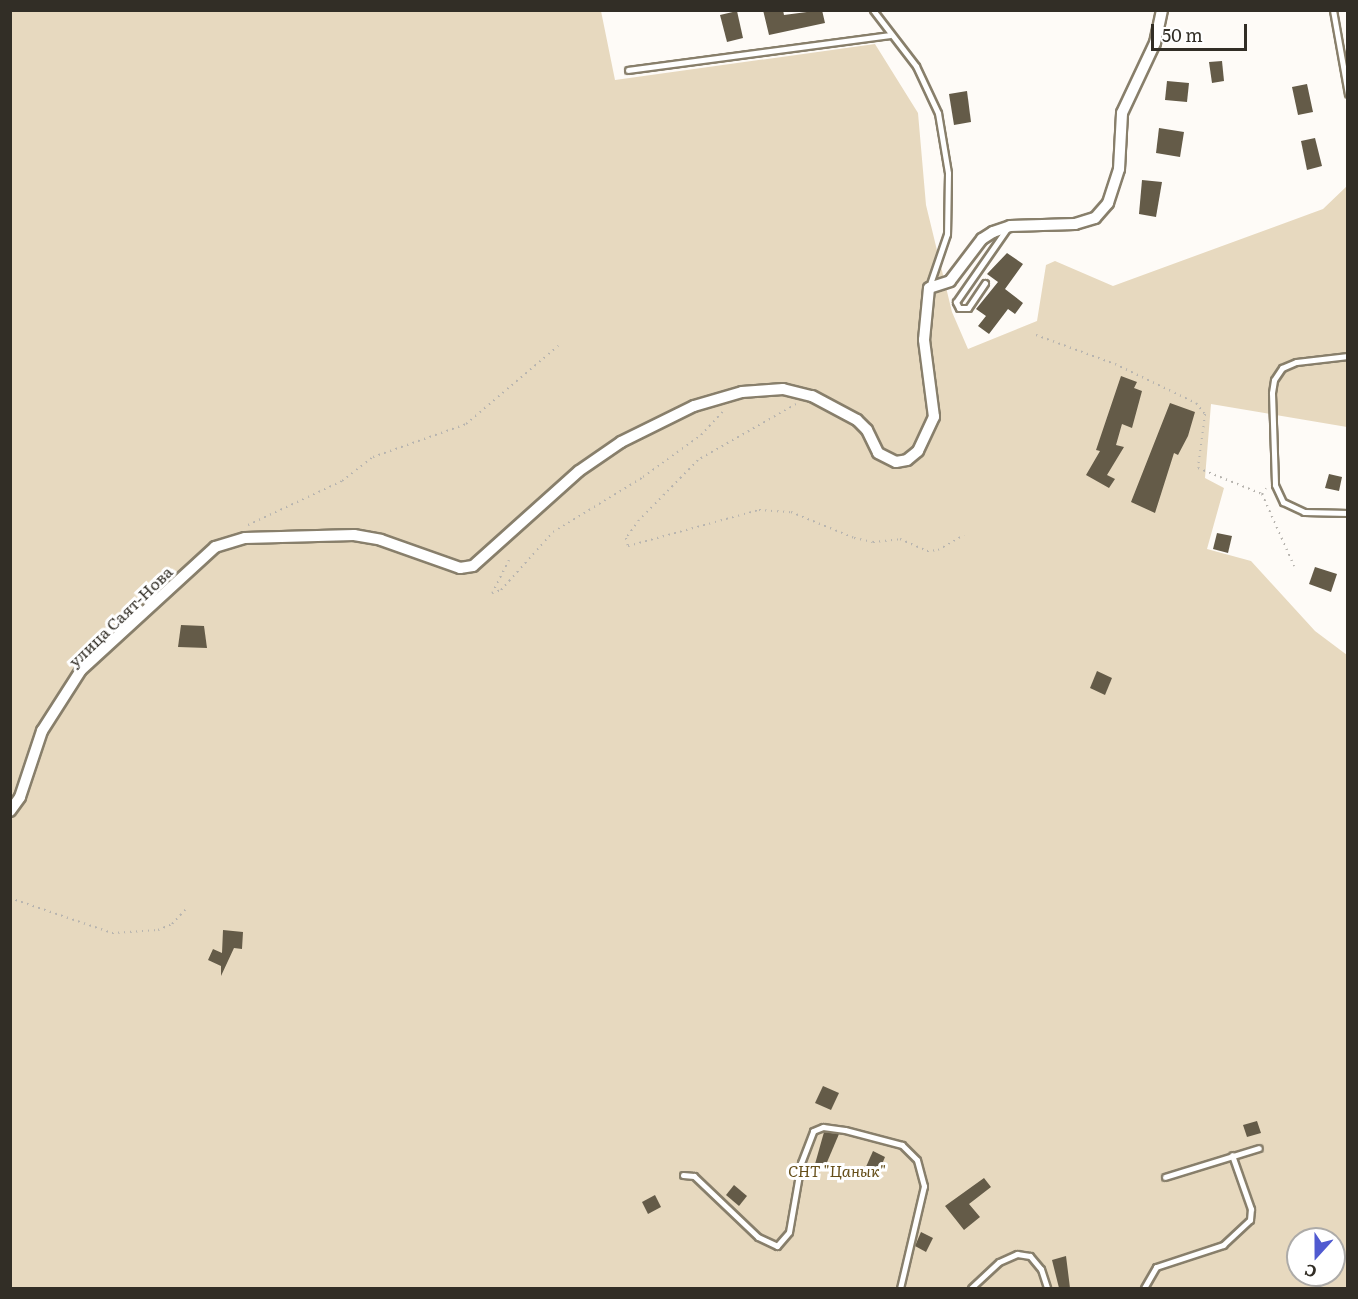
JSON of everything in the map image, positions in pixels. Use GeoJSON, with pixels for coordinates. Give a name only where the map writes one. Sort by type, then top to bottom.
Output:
{"type":"FeatureCollection","features":[{"type":"Feature","properties":{"kind":"street"},"geometry":{"type":"LineString","coordinates":[[742,392],[783,389],[812,396],[857,420],[867,430],[878,453],[896,462],[918,451],[934,417],[924,340],[929,288],[950,281],[982,239],[1010,226],[1075,224],[1095,218],[1108,203],[1119,169],[1122,113],[1155,43],[1162,10]]}},
{"type":"Feature","properties":{"kind":"street","name":"улица Саят-Нова"},"geometry":{"type":"LineString","coordinates":[[10,812],[20,797],[42,731],[81,670],[215,547],[245,538],[354,535],[381,540],[460,568],[473,566],[579,471],[621,442],[694,406],[742,392]]}},
{"type":"Feature","properties":{"kind":"lane"},"geometry":{"type":"LineString","coordinates":[[873,10],[916,66],[938,113],[948,172],[947,234],[929,288]]}},
{"type":"Feature","properties":{"kind":"lane"},"geometry":{"type":"LineString","coordinates":[[1333,10],[1347,94]]}},
{"type":"Feature","properties":{"kind":"lane"},"geometry":{"type":"LineString","coordinates":[[628,70],[890,35]]}},
{"type":"Feature","properties":{"kind":"lane"},"geometry":{"type":"LineString","coordinates":[[985,283],[968,308],[959,308],[956,302],[1010,226]]}},
{"type":"Feature","properties":{"kind":"lane"},"geometry":{"type":"LineString","coordinates":[[1347,356],[1296,362],[1282,368],[1274,380],[1274,473],[1283,502],[1304,512],[1347,513]]}},
{"type":"Feature","properties":{"kind":"lane"},"geometry":{"type":"LineString","coordinates":[[683,1175],[694,1176],[758,1237],[777,1246],[789,1232],[801,1162],[813,1131],[823,1127],[845,1130],[902,1145],[917,1160],[924,1186],[900,1288]]}},
{"type":"Feature","properties":{"kind":"lane"},"geometry":{"type":"LineString","coordinates":[[1165,1177],[1259,1148]]}},
{"type":"Feature","properties":{"kind":"lane"},"geometry":{"type":"LineString","coordinates":[[1144,1288],[1156,1267],[1222,1245],[1250,1220],[1251,1209],[1232,1155]]}},
{"type":"Feature","properties":{"kind":"lane"},"geometry":{"type":"LineString","coordinates":[[971,1288],[999,1262],[1017,1254],[1030,1256],[1041,1269],[1047,1288]]}},
{"type":"Feature","properties":{"kind":"path"},"geometry":{"type":"LineString","coordinates":[[1036,335],[1115,364],[1196,404],[1205,414],[1198,468],[1262,494],[1294,566]]}},
{"type":"Feature","properties":{"kind":"path"},"geometry":{"type":"LineString","coordinates":[[243,528],[342,481],[373,457],[466,424],[558,346]]}},
{"type":"Feature","properties":{"kind":"path"},"geometry":{"type":"LineString","coordinates":[[509,560],[491,588],[495,594],[554,532],[643,477],[701,435],[742,392]]}},
{"type":"Feature","properties":{"kind":"path"},"geometry":{"type":"LineString","coordinates":[[812,396],[754,425],[698,460],[639,520],[626,538],[628,546],[759,510],[791,512],[854,538],[873,542],[900,539],[927,551],[938,550],[964,535]]}},
{"type":"Feature","properties":{"kind":"path"},"geometry":{"type":"LineString","coordinates":[[1262,494],[1274,473]]}},
{"type":"Feature","properties":{"kind":"path"},"geometry":{"type":"LineString","coordinates":[[10,898],[112,933],[158,930],[172,924],[186,909]]}},
{"type":"Feature","properties":{"kind":"green space","name":"СНТ \"Цанык\""},"geometry":{"type":"Polygon","coordinates":[[[10,11],[601,11],[615,80],[875,44],[918,113],[926,205],[952,312],[968,349],[1037,321],[1046,265],[1055,261],[1113,286],[1323,209],[1347,186],[1347,427],[1211,404],[1205,478],[1224,488],[1207,549],[1251,561],[1315,631],[1347,655],[1347,1288],[11,1288],[10,11]]]}},
{"type":"Feature","properties":{"kind":"building"},"geometry":{"type":"Polygon","coordinates":[[[763,10],[783,10],[784,15],[822,10],[825,23],[769,35],[763,10]]]}},
{"type":"Feature","properties":{"kind":"building"},"geometry":{"type":"Polygon","coordinates":[[[737,11],[743,38],[727,42],[720,15],[737,11]]]}},
{"type":"Feature","properties":{"kind":"building"},"geometry":{"type":"Polygon","coordinates":[[[1222,61],[1224,81],[1212,83],[1209,62],[1222,61]]]}},
{"type":"Feature","properties":{"kind":"building"},"geometry":{"type":"Polygon","coordinates":[[[1167,81],[1189,83],[1187,102],[1165,100],[1167,81]]]}},
{"type":"Feature","properties":{"kind":"building"},"geometry":{"type":"Polygon","coordinates":[[[1307,84],[1313,112],[1298,115],[1292,87],[1307,84]]]}},
{"type":"Feature","properties":{"kind":"building"},"geometry":{"type":"Polygon","coordinates":[[[967,91],[971,122],[954,125],[949,94],[967,91]]]}},
{"type":"Feature","properties":{"kind":"building"},"geometry":{"type":"Polygon","coordinates":[[[1159,128],[1184,132],[1180,157],[1156,153],[1159,128]]]}},
{"type":"Feature","properties":{"kind":"building"},"geometry":{"type":"Polygon","coordinates":[[[1315,138],[1322,166],[1307,170],[1301,141],[1315,138]]]}},
{"type":"Feature","properties":{"kind":"building"},"geometry":{"type":"Polygon","coordinates":[[[1142,180],[1162,182],[1156,217],[1139,214],[1142,180]]]}},
{"type":"Feature","properties":{"kind":"building"},"geometry":{"type":"Polygon","coordinates":[[[1007,253],[1023,264],[1005,289],[1023,303],[1015,314],[1008,309],[989,334],[978,326],[986,316],[976,309],[998,282],[987,274],[1007,253]]]}},
{"type":"Feature","properties":{"kind":"building"},"geometry":{"type":"Polygon","coordinates":[[[1121,376],[1137,382],[1134,388],[1142,391],[1132,428],[1122,424],[1116,445],[1124,447],[1107,475],[1115,479],[1109,488],[1086,475],[1100,451],[1096,450],[1121,376]]]}},
{"type":"Feature","properties":{"kind":"building"},"geometry":{"type":"Polygon","coordinates":[[[1170,403],[1195,412],[1188,436],[1178,455],[1174,453],[1155,513],[1131,502],[1170,403]]]}},
{"type":"Feature","properties":{"kind":"building"},"geometry":{"type":"Polygon","coordinates":[[[1329,474],[1342,477],[1339,491],[1325,488],[1329,474]]]}},
{"type":"Feature","properties":{"kind":"building"},"geometry":{"type":"Polygon","coordinates":[[[1217,533],[1232,536],[1228,553],[1213,549],[1217,533]]]}},
{"type":"Feature","properties":{"kind":"building"},"geometry":{"type":"Polygon","coordinates":[[[1315,567],[1337,574],[1331,592],[1309,584],[1315,567]]]}},
{"type":"Feature","properties":{"kind":"building"},"geometry":{"type":"Polygon","coordinates":[[[181,625],[204,626],[207,648],[178,647],[181,625]]]}},
{"type":"Feature","properties":{"kind":"building"},"geometry":{"type":"Polygon","coordinates":[[[1097,671],[1112,678],[1105,695],[1090,688],[1097,671]]]}},
{"type":"Feature","properties":{"kind":"building"},"geometry":{"type":"Polygon","coordinates":[[[223,930],[243,932],[242,949],[234,948],[221,976],[221,966],[208,960],[213,949],[222,953],[223,930]]]}},
{"type":"Feature","properties":{"kind":"building"},"geometry":{"type":"Polygon","coordinates":[[[823,1086],[839,1093],[831,1110],[815,1103],[823,1086]]]}},
{"type":"Feature","properties":{"kind":"building"},"geometry":{"type":"Polygon","coordinates":[[[1257,1121],[1261,1133],[1247,1137],[1243,1125],[1257,1121]]]}},
{"type":"Feature","properties":{"kind":"building"},"geometry":{"type":"Polygon","coordinates":[[[824,1132],[839,1134],[825,1167],[815,1164],[824,1132]]]}},
{"type":"Feature","properties":{"kind":"building"},"geometry":{"type":"Polygon","coordinates":[[[873,1151],[885,1157],[878,1174],[865,1169],[873,1151]]]}},
{"type":"Feature","properties":{"kind":"building"},"geometry":{"type":"Polygon","coordinates":[[[984,1178],[991,1187],[969,1204],[980,1217],[964,1230],[945,1206],[984,1178]]]}},
{"type":"Feature","properties":{"kind":"building"},"geometry":{"type":"Polygon","coordinates":[[[734,1185],[747,1196],[739,1206],[726,1195],[734,1185]]]}},
{"type":"Feature","properties":{"kind":"building"},"geometry":{"type":"Polygon","coordinates":[[[655,1195],[661,1207],[648,1214],[642,1202],[655,1195]]]}},
{"type":"Feature","properties":{"kind":"building"},"geometry":{"type":"Polygon","coordinates":[[[921,1232],[933,1238],[926,1252],[915,1246],[921,1232]]]}},
{"type":"Feature","properties":{"kind":"building"},"geometry":{"type":"Polygon","coordinates":[[[1066,1256],[1070,1288],[1059,1288],[1052,1260],[1066,1256]]]}}]}
